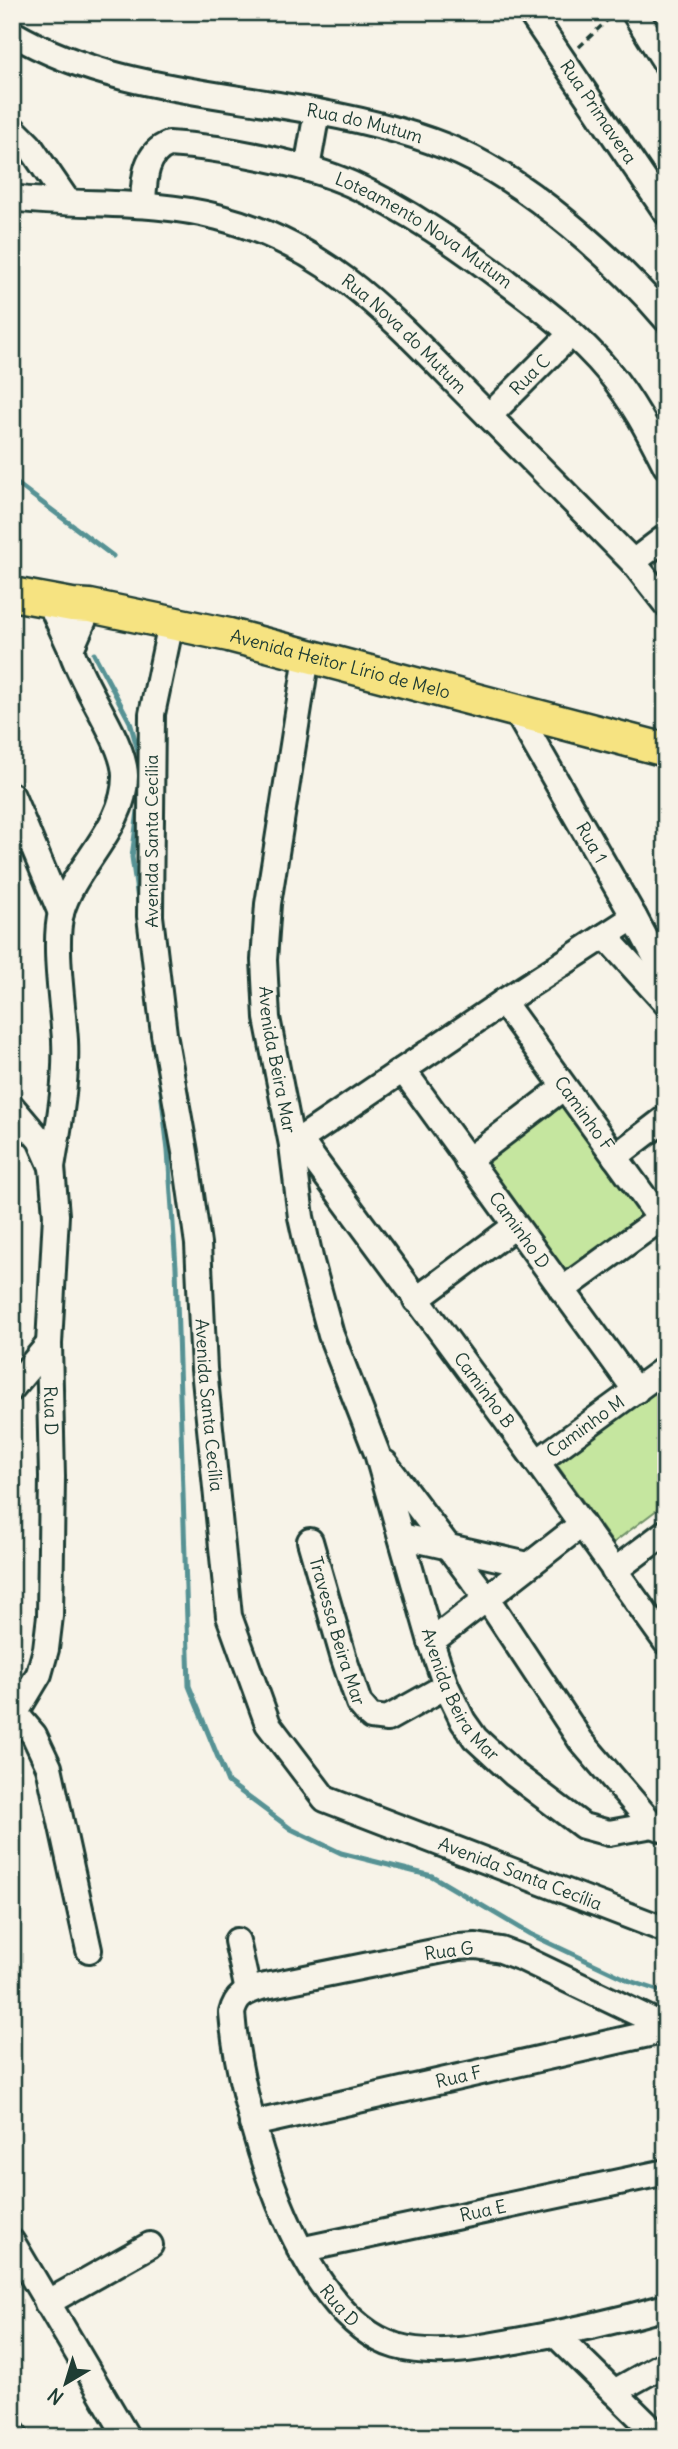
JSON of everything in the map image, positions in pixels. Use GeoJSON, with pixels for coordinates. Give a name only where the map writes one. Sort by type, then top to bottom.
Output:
{"type":"FeatureCollection","features":[{"type":"Feature","properties":{"kind":"main road","name":"Avenida Heitor Lírio de Melo"},"geometry":{"type":"LineString","coordinates":[[12,594],[127,613],[168,635],[229,635],[666,750]]}},
{"type":"Feature","properties":{"kind":"street","name":"Rua Primavera"},"geometry":{"type":"LineString","coordinates":[[530,12],[666,212]]}},
{"type":"Feature","properties":{"kind":"street"},"geometry":{"type":"LineString","coordinates":[[634,12],[666,63]]}},
{"type":"Feature","properties":{"kind":"street","name":"Rua do Mutum"},"geometry":{"type":"LineString","coordinates":[[12,33],[67,60],[121,77],[193,92],[317,111],[411,134],[460,153],[537,200],[614,264],[666,319]]}},
{"type":"Feature","properties":{"kind":"street"},"geometry":{"type":"LineString","coordinates":[[307,169],[317,111]]}},
{"type":"Feature","properties":{"kind":"street"},"geometry":{"type":"LineString","coordinates":[[12,128],[29,145],[68,202]]}},
{"type":"Feature","properties":{"kind":"street","name":"Loteamento Nova Mutum"},"geometry":{"type":"LineString","coordinates":[[143,204],[144,176],[150,161],[159,148],[169,144],[239,154],[307,169],[366,191],[431,228],[485,265],[571,334],[607,370],[626,395],[646,426],[666,466]]}},
{"type":"Feature","properties":{"kind":"street","name":"Rua Nova do Mutum"},"geometry":{"type":"LineString","coordinates":[[12,198],[143,204],[195,211],[279,238],[316,258],[343,276],[405,331],[633,562],[666,604]]}},
{"type":"Feature","properties":{"kind":"street","name":"Rua C"},"geometry":{"type":"LineString","coordinates":[[489,416],[571,334]]}},
{"type":"Feature","properties":{"kind":"street"},"geometry":{"type":"LineString","coordinates":[[633,562],[666,537]]}},
{"type":"Feature","properties":{"kind":"street"},"geometry":{"type":"LineString","coordinates":[[49,601],[81,678],[121,757],[125,773],[115,815],[61,913],[58,939],[66,1075],[52,1167]]}},
{"type":"Feature","properties":{"kind":"street"},"geometry":{"type":"LineString","coordinates":[[71,649],[90,606]]}},
{"type":"Feature","properties":{"kind":"street","name":"Avenida Santa Cecília"},"geometry":{"type":"LineString","coordinates":[[168,635],[152,715],[150,916],[164,1034],[198,1244],[204,1369],[229,1616],[268,1724],[325,1799],[666,1930]]}},
{"type":"Feature","properties":{"kind":"street","name":"Avenida Beira Mar"},"geometry":{"type":"LineString","coordinates":[[307,656],[264,932],[267,1018],[296,1142],[302,1217],[320,1296],[338,1353],[377,1453],[430,1642],[446,1686],[463,1721],[475,1738],[513,1774],[583,1826],[609,1833],[659,1828]]}},
{"type":"Feature","properties":{"kind":"street","name":"Rua 1"},"geometry":{"type":"LineString","coordinates":[[515,709],[666,977]]}},
{"type":"Feature","properties":{"kind":"street"},"geometry":{"type":"LineString","coordinates":[[12,796],[61,913]]}},
{"type":"Feature","properties":{"kind":"street"},"geometry":{"type":"LineString","coordinates":[[296,1142],[634,916]]}},
{"type":"Feature","properties":{"kind":"street"},"geometry":{"type":"LineString","coordinates":[[604,936],[666,1003]]}},
{"type":"Feature","properties":{"kind":"street","name":"Caminho F"},"geometry":{"type":"LineString","coordinates":[[503,1002],[663,1223]]}},
{"type":"Feature","properties":{"kind":"street","name":"Caminho D"},"geometry":{"type":"LineString","coordinates":[[403,1070],[636,1391]]}},
{"type":"Feature","properties":{"kind":"street"},"geometry":{"type":"LineString","coordinates":[[467,1161],[564,1087]]}},
{"type":"Feature","properties":{"kind":"street","name":"Rua D"},"geometry":{"type":"LineString","coordinates":[[12,1107],[40,1140],[52,1167],[55,1190],[49,1344],[52,1478],[50,1616],[46,1649],[39,1674],[14,1717]]}},
{"type":"Feature","properties":{"kind":"street"},"geometry":{"type":"LineString","coordinates":[[615,1157],[666,1118]]}},
{"type":"Feature","properties":{"kind":"street","name":"Caminho B"},"geometry":{"type":"LineString","coordinates":[[296,1142],[537,1462],[666,1642]]}},
{"type":"Feature","properties":{"kind":"street"},"geometry":{"type":"LineString","coordinates":[[562,1290],[663,1223]]}},
{"type":"Feature","properties":{"kind":"street"},"geometry":{"type":"LineString","coordinates":[[416,1300],[516,1226]]}},
{"type":"Feature","properties":{"kind":"street"},"geometry":{"type":"LineString","coordinates":[[12,1388],[49,1344]]}},
{"type":"Feature","properties":{"kind":"street","name":"Caminho M"},"geometry":{"type":"LineString","coordinates":[[537,1462],[666,1368]]}},
{"type":"Feature","properties":{"kind":"street","name":"Avenida Beira Mar"},"geometry":{"type":"LineString","coordinates":[[377,1453],[486,1597],[581,1741],[659,1828]]}},
{"type":"Feature","properties":{"kind":"street"},"geometry":{"type":"LineString","coordinates":[[430,1642],[582,1524]]}},
{"type":"Feature","properties":{"kind":"street"},"geometry":{"type":"LineString","coordinates":[[614,1571],[666,1532]]}},
{"type":"Feature","properties":{"kind":"street"},"geometry":{"type":"LineString","coordinates":[[401,1536],[528,1565]]}},
{"type":"Feature","properties":{"kind":"street","name":"Travessa Beira Mar"},"geometry":{"type":"LineString","coordinates":[[310,1541],[353,1687],[366,1714],[379,1720],[387,1719],[446,1686]]}},
{"type":"Feature","properties":{"kind":"street"},"geometry":{"type":"LineString","coordinates":[[14,1717],[34,1735],[49,1767],[89,1950]]}},
{"type":"Feature","properties":{"kind":"street"},"geometry":{"type":"LineString","coordinates":[[237,1941],[254,1989]]}},
{"type":"Feature","properties":{"kind":"street","name":"Rua G"},"geometry":{"type":"LineString","coordinates":[[254,1989],[431,1952],[476,1946],[501,1950],[522,1958],[666,2029]]}},
{"type":"Feature","properties":{"kind":"street","name":"Rua D"},"geometry":{"type":"LineString","coordinates":[[254,1989],[234,2002],[232,2013],[251,2124],[300,2250],[312,2271],[345,2312],[363,2328],[397,2346],[444,2351],[555,2334],[666,2307]]}},
{"type":"Feature","properties":{"kind":"street","name":"Rua F"},"geometry":{"type":"LineString","coordinates":[[251,2124],[666,2029]]}},
{"type":"Feature","properties":{"kind":"street","name":"Rua E"},"geometry":{"type":"LineString","coordinates":[[300,2250],[666,2172]]}},
{"type":"Feature","properties":{"kind":"street"},"geometry":{"type":"LineString","coordinates":[[12,2242],[127,2437]]}},
{"type":"Feature","properties":{"kind":"street"},"geometry":{"type":"LineString","coordinates":[[47,2303],[150,2245]]}},
{"type":"Feature","properties":{"kind":"street"},"geometry":{"type":"LineString","coordinates":[[555,2334],[660,2437]]}},
{"type":"Feature","properties":{"kind":"street"},"geometry":{"type":"LineString","coordinates":[[614,2392],[666,2363]]}},
{"type":"Feature","properties":{"kind":"street"},"geometry":{"type":"LineString","coordinates":[[12,2431],[16,2437]]}},
{"type":"Feature","properties":{"kind":"path"},"geometry":{"type":"LineString","coordinates":[[564,62],[615,12]]}},
{"type":"Feature","properties":{"kind":"green space"},"geometry":{"type":"Polygon","coordinates":[[[561,1102],[646,1218],[563,1279],[478,1163],[561,1102]]]}},
{"type":"Feature","properties":{"kind":"green space"},"geometry":{"type":"Polygon","coordinates":[[[666,1383],[666,1503],[613,1543],[557,1465],[666,1383]]]}},
{"type":"Feature","properties":{"kind":"waterway"},"geometry":{"type":"LineString","coordinates":[[12,480],[113,556]]}},
{"type":"Feature","properties":{"kind":"waterway"},"geometry":{"type":"LineString","coordinates":[[94,654],[130,722],[141,761]]}},
{"type":"Feature","properties":{"kind":"waterway"},"geometry":{"type":"LineString","coordinates":[[139,907],[132,857],[140,795]]}},
{"type":"Feature","properties":{"kind":"waterway"},"geometry":{"type":"LineString","coordinates":[[159,1073],[168,1151],[176,1267],[189,1686],[228,1782],[291,1829],[341,1853],[432,1876],[530,1934],[630,1981],[666,1993]]}}]}
